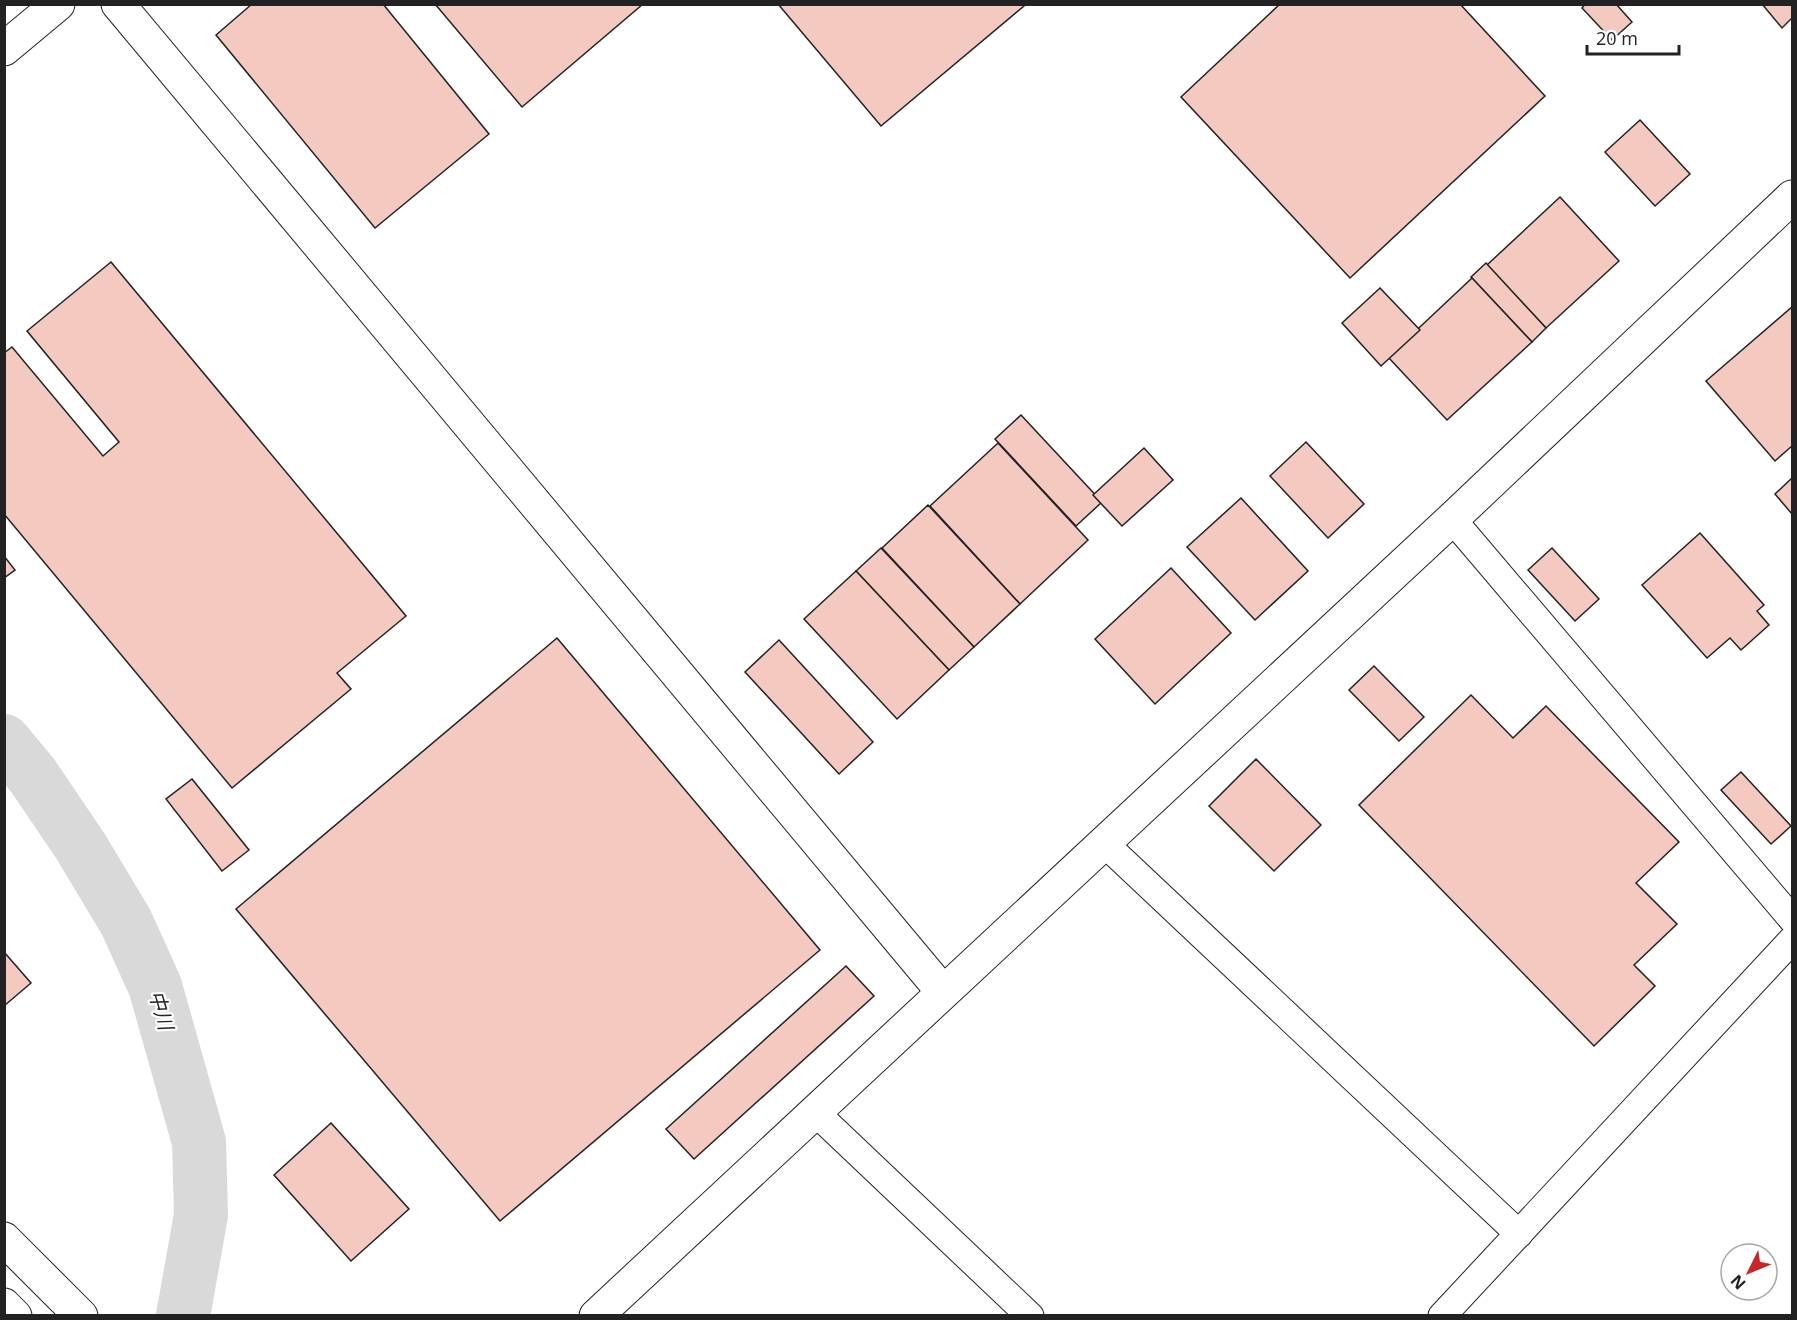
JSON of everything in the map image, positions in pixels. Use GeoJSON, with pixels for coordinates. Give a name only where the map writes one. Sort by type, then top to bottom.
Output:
{"type":"FeatureCollection","features":[{"type":"Feature","properties":{"kind":"street"},"geometry":{"type":"LineString","coordinates":[[4,49],[58,4]]}},
{"type":"Feature","properties":{"kind":"street"},"geometry":{"type":"LineString","coordinates":[[118,4],[943,992]]}},
{"type":"Feature","properties":{"kind":"street"},"geometry":{"type":"LineString","coordinates":[[596,1316],[1452,519],[1792,197]]}},
{"type":"Feature","properties":{"kind":"street"},"geometry":{"type":"LineString","coordinates":[[1452,519],[1792,919]]}},
{"type":"Feature","properties":{"kind":"street"},"geometry":{"type":"LineString","coordinates":[[1104,843],[1519,1234]]}},
{"type":"Feature","properties":{"kind":"street"},"geometry":{"type":"LineString","coordinates":[[1442,1316],[1792,940]]}},
{"type":"Feature","properties":{"kind":"street"},"geometry":{"type":"LineString","coordinates":[[815,1112],[1030,1316]]}},
{"type":"Feature","properties":{"kind":"street"},"geometry":{"type":"LineString","coordinates":[[4,1239],[73,1308]]}},
{"type":"Feature","properties":{"kind":"street"},"geometry":{"type":"LineString","coordinates":[[4,1305],[15,1316]]}},
{"type":"Feature","properties":{"kind":"building"},"geometry":{"type":"Polygon","coordinates":[[[252,4],[383,4],[489,134],[375,228],[216,35],[252,4]]]}},
{"type":"Feature","properties":{"kind":"building"},"geometry":{"type":"Polygon","coordinates":[[[435,4],[643,4],[522,107],[435,4]]]}},
{"type":"Feature","properties":{"kind":"building"},"geometry":{"type":"Polygon","coordinates":[[[778,4],[1022,4],[1024,6],[881,126],[778,4]]]}},
{"type":"Feature","properties":{"kind":"building"},"geometry":{"type":"Polygon","coordinates":[[[1280,4],[1460,4],[1545,96],[1350,278],[1181,97],[1280,4]]]}},
{"type":"Feature","properties":{"kind":"building"},"geometry":{"type":"Polygon","coordinates":[[[1585,4],[1616,4],[1632,22],[1612,40],[1582,8],[1585,4]]]}},
{"type":"Feature","properties":{"kind":"building"},"geometry":{"type":"Polygon","coordinates":[[[1762,4],[1792,4],[1792,18],[1782,28],[1762,4]]]}},
{"type":"Feature","properties":{"kind":"building"},"geometry":{"type":"Polygon","coordinates":[[[1640,120],[1690,174],[1655,206],[1605,152],[1640,120]]]}},
{"type":"Feature","properties":{"kind":"building"},"geometry":{"type":"Polygon","coordinates":[[[1560,197],[1619,261],[1546,328],[1487,265],[1560,197]]]}},
{"type":"Feature","properties":{"kind":"building"},"geometry":{"type":"Polygon","coordinates":[[[111,262],[406,616],[337,673],[351,689],[232,788],[4,514],[4,353],[12,347],[103,456],[119,442],[27,331],[111,262]]]}},
{"type":"Feature","properties":{"kind":"building"},"geometry":{"type":"Polygon","coordinates":[[[1486,263],[1546,328],[1532,342],[1471,277],[1486,263]]]}},
{"type":"Feature","properties":{"kind":"building"},"geometry":{"type":"Polygon","coordinates":[[[1472,278],[1532,342],[1447,420],[1388,357],[1472,278]]]}},
{"type":"Feature","properties":{"kind":"building"},"geometry":{"type":"Polygon","coordinates":[[[1380,288],[1420,330],[1381,366],[1342,323],[1380,288]]]}},
{"type":"Feature","properties":{"kind":"building"},"geometry":{"type":"Polygon","coordinates":[[[1792,307],[1792,446],[1775,461],[1706,381],[1792,307]]]}},
{"type":"Feature","properties":{"kind":"building"},"geometry":{"type":"Polygon","coordinates":[[[1021,415],[1102,502],[1076,526],[995,439],[1021,415]]]}},
{"type":"Feature","properties":{"kind":"building"},"geometry":{"type":"Polygon","coordinates":[[[1306,442],[1364,504],[1328,538],[1270,476],[1306,442]]]}},
{"type":"Feature","properties":{"kind":"building"},"geometry":{"type":"Polygon","coordinates":[[[998,443],[1088,540],[1020,604],[930,506],[998,443]]]}},
{"type":"Feature","properties":{"kind":"building"},"geometry":{"type":"Polygon","coordinates":[[[1144,448],[1173,480],[1122,526],[1093,495],[1144,448]]]}},
{"type":"Feature","properties":{"kind":"building"},"geometry":{"type":"Polygon","coordinates":[[[1792,478],[1792,514],[1775,494],[1792,478]]]}},
{"type":"Feature","properties":{"kind":"building"},"geometry":{"type":"Polygon","coordinates":[[[1241,498],[1308,571],[1255,620],[1187,547],[1241,498]]]}},
{"type":"Feature","properties":{"kind":"building"},"geometry":{"type":"Polygon","coordinates":[[[928,505],[1020,604],[974,647],[882,548],[928,505]]]}},
{"type":"Feature","properties":{"kind":"building"},"geometry":{"type":"Polygon","coordinates":[[[1700,533],[1764,605],[1757,611],[1769,625],[1741,650],[1730,638],[1707,658],[1642,585],[1700,533]]]}},
{"type":"Feature","properties":{"kind":"building"},"geometry":{"type":"Polygon","coordinates":[[[881,548],[974,647],[949,670],[856,571],[881,548]]]}},
{"type":"Feature","properties":{"kind":"building"},"geometry":{"type":"Polygon","coordinates":[[[1552,548],[1599,599],[1575,621],[1528,570],[1552,548]]]}},
{"type":"Feature","properties":{"kind":"building"},"geometry":{"type":"Polygon","coordinates":[[[4,556],[15,570],[4,578],[4,556]]]}},
{"type":"Feature","properties":{"kind":"building"},"geometry":{"type":"Polygon","coordinates":[[[1171,568],[1231,633],[1155,704],[1095,639],[1171,568]]]}},
{"type":"Feature","properties":{"kind":"building"},"geometry":{"type":"Polygon","coordinates":[[[856,571],[949,670],[897,719],[804,619],[856,571]]]}},
{"type":"Feature","properties":{"kind":"building"},"geometry":{"type":"Polygon","coordinates":[[[557,638],[820,950],[500,1221],[236,909],[557,638]]]}},
{"type":"Feature","properties":{"kind":"building"},"geometry":{"type":"Polygon","coordinates":[[[779,640],[873,742],[839,774],[745,672],[779,640]]]}},
{"type":"Feature","properties":{"kind":"building"},"geometry":{"type":"Polygon","coordinates":[[[1374,666],[1424,717],[1399,741],[1349,690],[1374,666]]]}},
{"type":"Feature","properties":{"kind":"building"},"geometry":{"type":"Polygon","coordinates":[[[1471,695],[1513,738],[1546,706],[1679,842],[1636,883],[1677,924],[1634,965],[1655,986],[1594,1046],[1359,805],[1471,695]]]}},
{"type":"Feature","properties":{"kind":"building"},"geometry":{"type":"Polygon","coordinates":[[[1256,759],[1321,825],[1274,871],[1209,806],[1256,759]]]}},
{"type":"Feature","properties":{"kind":"building"},"geometry":{"type":"Polygon","coordinates":[[[1741,772],[1791,826],[1771,844],[1721,790],[1741,772]]]}},
{"type":"Feature","properties":{"kind":"building"},"geometry":{"type":"Polygon","coordinates":[[[192,779],[249,850],[222,871],[166,799],[192,779]]]}},
{"type":"Feature","properties":{"kind":"building"},"geometry":{"type":"Polygon","coordinates":[[[4,952],[31,983],[4,1006],[4,952]]]}},
{"type":"Feature","properties":{"kind":"building"},"geometry":{"type":"Polygon","coordinates":[[[846,966],[874,996],[694,1159],[666,1129],[846,966]]]}},
{"type":"Feature","properties":{"kind":"building"},"geometry":{"type":"Polygon","coordinates":[[[331,1123],[409,1209],[351,1261],[274,1175],[331,1123]]]}},
{"type":"Feature","properties":{"kind":"waterway","name":"中川"},"geometry":{"type":"LineString","coordinates":[[4,741],[33,776],[81,847],[126,922],[155,986],[199,1142],[201,1215],[183,1316]]}}]}
